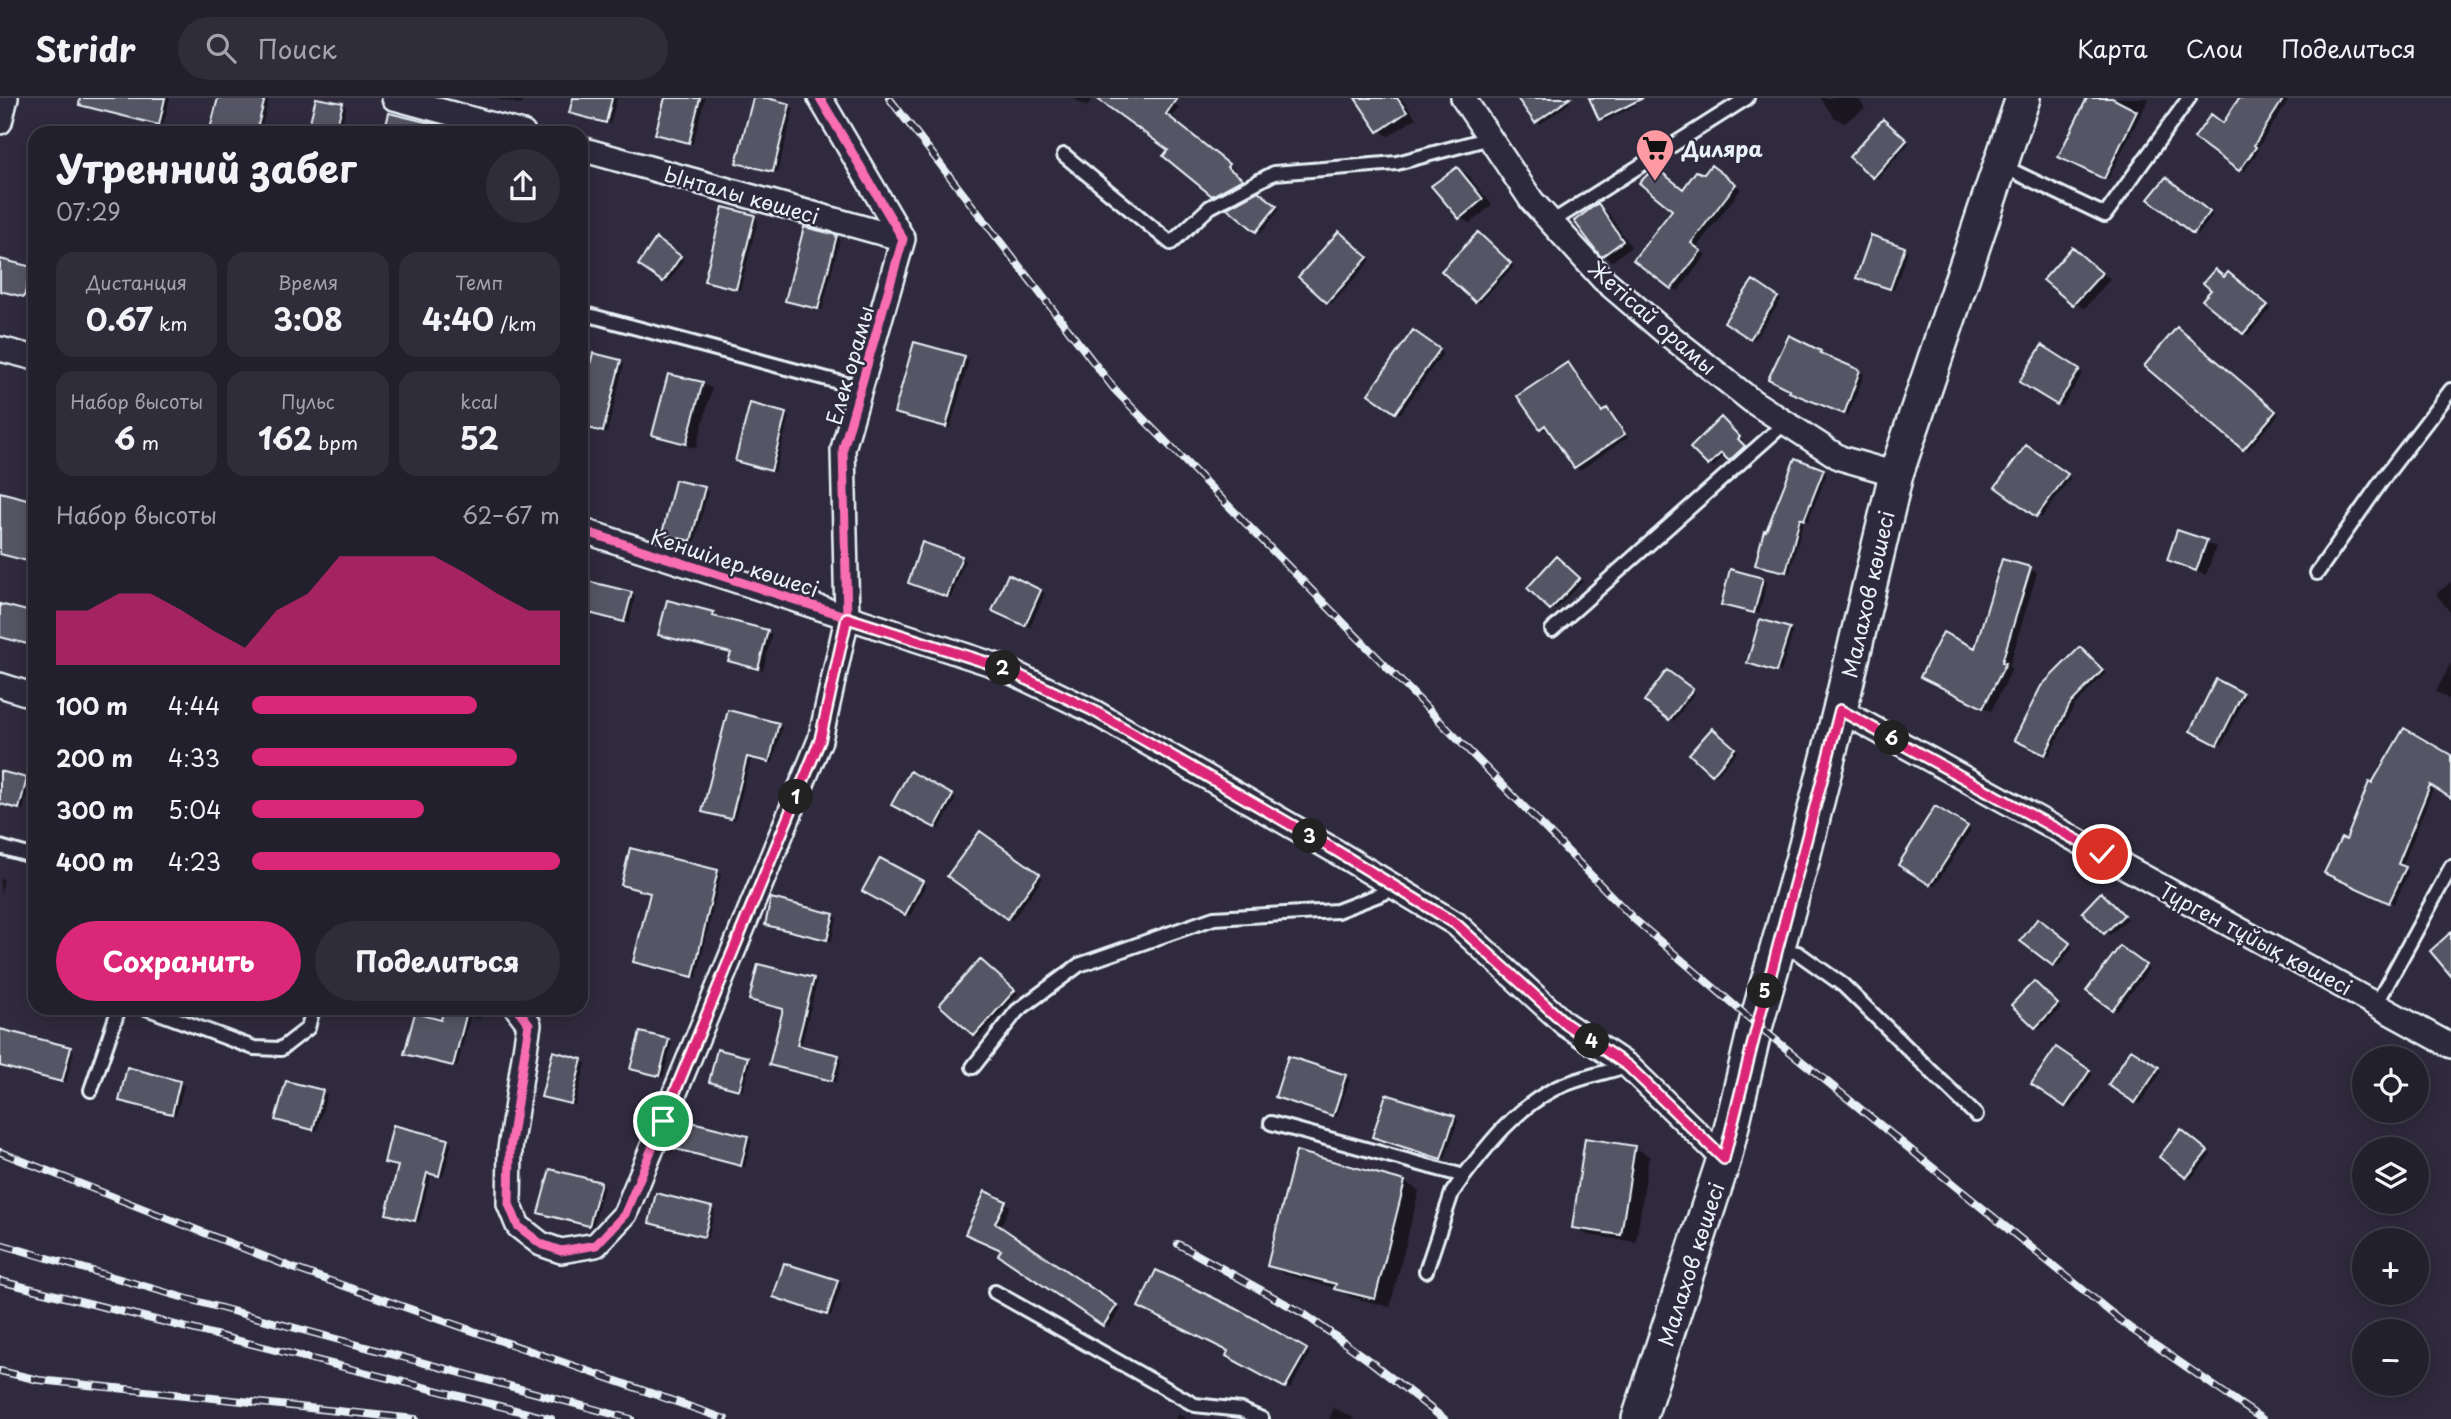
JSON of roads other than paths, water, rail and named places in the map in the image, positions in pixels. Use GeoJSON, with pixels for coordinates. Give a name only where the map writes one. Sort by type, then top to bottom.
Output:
{"type":"FeatureCollection","features":[{"type":"Feature","properties":{"kind":"main road","name":"Малахов көшесі"},"geometry":{"type":"LineString","coordinates":[[1639,1419],[1724,1159],[1776,948],[1802,861],[1840,710],[1895,474],[2023,98]]}},
{"type":"Feature","properties":{"kind":"street"},"geometry":{"type":"LineString","coordinates":[[0,122],[6,98]]}},
{"type":"Feature","properties":{"kind":"street"},"geometry":{"type":"LineString","coordinates":[[394,98],[497,126]]}},
{"type":"Feature","properties":{"kind":"street"},"geometry":{"type":"LineString","coordinates":[[820,98],[903,239]]}},
{"type":"Feature","properties":{"kind":"street","name":"Жетісай орамы"},"geometry":{"type":"LineString","coordinates":[[1463,98],[1532,201],[1603,279],[1752,401],[1840,458],[1895,474]]}},
{"type":"Feature","properties":{"kind":"street","name":"Ынталы көшесі"},"geometry":{"type":"LineString","coordinates":[[588,151],[903,239]]}},
{"type":"Feature","properties":{"kind":"street","name":"Елек орамы"},"geometry":{"type":"LineString","coordinates":[[522,1015],[529,1024],[510,1149],[509,1204],[518,1226],[541,1244],[561,1251],[596,1245],[625,1213],[820,740],[847,618],[843,449],[903,239]]}},
{"type":"Feature","properties":{"kind":"street"},"geometry":{"type":"LineString","coordinates":[[0,349],[28,356]]}},
{"type":"Feature","properties":{"kind":"street","name":"Кеншілер көшесі"},"geometry":{"type":"LineString","coordinates":[[588,532],[1001,667],[1092,710],[1456,924],[1566,1024],[1628,1066],[1724,1159]]}},
{"type":"Feature","properties":{"kind":"street"},"geometry":{"type":"LineString","coordinates":[[0,685],[28,694]]}},
{"type":"Feature","properties":{"kind":"street","name":"Түрген тұйық көшесі"},"geometry":{"type":"LineString","coordinates":[[1840,710],[2451,1046]]}},
{"type":"Feature","properties":{"kind":"lane"},"geometry":{"type":"LineString","coordinates":[[1553,221],[1747,98]]}},
{"type":"Feature","properties":{"kind":"lane"},"geometry":{"type":"LineString","coordinates":[[2000,165],[2105,215],[2189,98]]}},
{"type":"Feature","properties":{"kind":"lane"},"geometry":{"type":"LineString","coordinates":[[1064,155],[1171,243],[1210,207],[1274,173],[1397,163],[1490,138]]}},
{"type":"Feature","properties":{"kind":"lane"},"geometry":{"type":"LineString","coordinates":[[588,315],[861,388]]}},
{"type":"Feature","properties":{"kind":"lane"},"geometry":{"type":"LineString","coordinates":[[2316,573],[2451,390]]}},
{"type":"Feature","properties":{"kind":"lane"},"geometry":{"type":"LineString","coordinates":[[1552,630],[1785,423]]}},
{"type":"Feature","properties":{"kind":"lane"},"geometry":{"type":"LineString","coordinates":[[0,846],[28,855]]}},
{"type":"Feature","properties":{"kind":"lane"},"geometry":{"type":"LineString","coordinates":[[2377,1003],[2451,867]]}},
{"type":"Feature","properties":{"kind":"lane"},"geometry":{"type":"LineString","coordinates":[[973,1067],[1017,1011],[1079,965],[1214,918],[1337,911],[1397,888]]}},
{"type":"Feature","properties":{"kind":"lane"},"geometry":{"type":"LineString","coordinates":[[1776,948],[1798,953],[1843,985],[1976,1115]]}},
{"type":"Feature","properties":{"kind":"lane"},"geometry":{"type":"LineString","coordinates":[[91,1090],[116,1015]]}},
{"type":"Feature","properties":{"kind":"lane"},"geometry":{"type":"LineString","coordinates":[[165,1015],[254,1048],[281,1049],[308,1028],[311,1015]]}},
{"type":"Feature","properties":{"kind":"lane"},"geometry":{"type":"LineString","coordinates":[[1426,1271],[1452,1193],[1492,1140],[1525,1107],[1556,1088],[1628,1066]]}},
{"type":"Feature","properties":{"kind":"lane"},"geometry":{"type":"LineString","coordinates":[[1271,1123],[1464,1176]]}},
{"type":"Feature","properties":{"kind":"lane"},"geometry":{"type":"LineString","coordinates":[[995,1292],[1195,1405],[1241,1410],[1262,1419]]}},
{"type":"Feature","properties":{"kind":"railway"},"geometry":{"type":"LineString","coordinates":[[889,98],[1115,390],[1634,919],[1756,1024],[2130,1328],[2262,1419]]}},
{"type":"Feature","properties":{"kind":"railway"},"geometry":{"type":"LineString","coordinates":[[0,1152],[293,1268],[725,1419]]}},
{"type":"Feature","properties":{"kind":"railway"},"geometry":{"type":"LineString","coordinates":[[0,1244],[188,1299],[631,1419]]}},
{"type":"Feature","properties":{"kind":"railway"},"geometry":{"type":"LineString","coordinates":[[1178,1244],[1304,1314],[1444,1419]]}},
{"type":"Feature","properties":{"kind":"railway"},"geometry":{"type":"LineString","coordinates":[[0,1281],[551,1419]]}},
{"type":"Feature","properties":{"kind":"railway"},"geometry":{"type":"LineString","coordinates":[[0,1371],[39,1380],[415,1419]]}},
{"type":"Feature","properties":{"kind":"place","name":"Диляра"},"geometry":{"type":"Point","coordinates":[1655,182]}}]}
